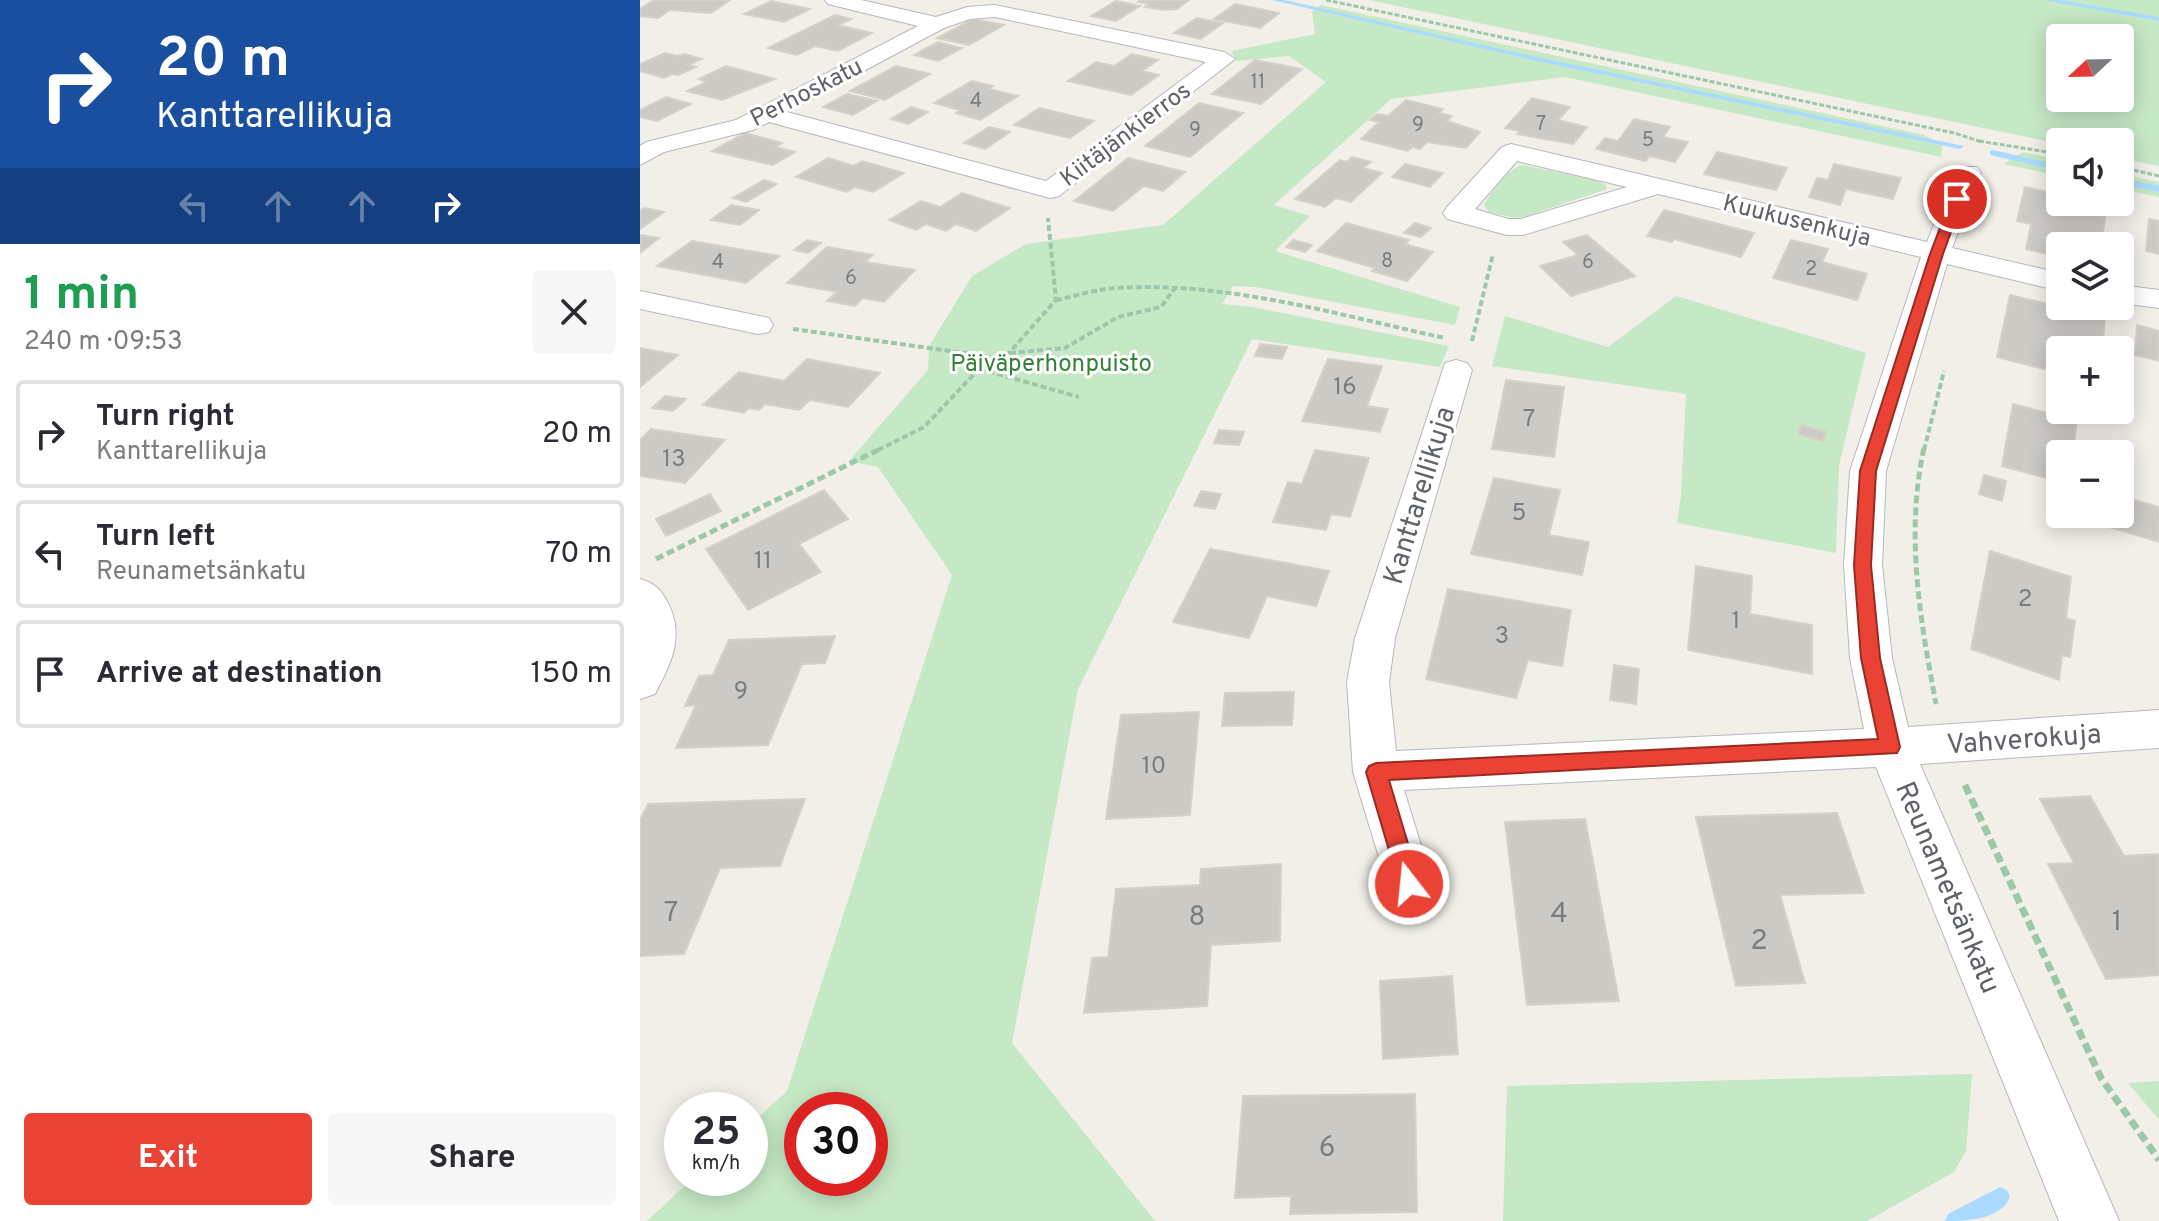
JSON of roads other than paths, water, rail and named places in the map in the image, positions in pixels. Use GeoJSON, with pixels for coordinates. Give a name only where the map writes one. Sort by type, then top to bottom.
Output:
{"type":"FeatureCollection","features":[{"type":"Feature","properties":{"kind":"street"},"geometry":{"type":"LineString","coordinates":[[835,0],[937,24]]}},
{"type":"Feature","properties":{"kind":"street","name":"Kiitäjänkierros"},"geometry":{"type":"LineString","coordinates":[[768,114],[1050,190],[1224,59],[995,11],[967,13]]}},
{"type":"Feature","properties":{"kind":"street","name":"Perhoskatu"},"geometry":{"type":"LineString","coordinates":[[645,149],[744,125],[937,24],[967,13]]}},
{"type":"Feature","properties":{"kind":"street","name":"Kuukusenkuja"},"geometry":{"type":"LineString","coordinates":[[1657,186],[1523,227],[1507,227],[1457,213],[1511,152],[1657,186],[1936,254],[2046,279]]}},
{"type":"Feature","properties":{"kind":"street","name":"Reunametsänkatu"},"geometry":{"type":"LineString","coordinates":[[1968,172],[1936,254],[1868,471],[1864,580],[1871,658],[1890,747],[2089,1221]]}},
{"type":"Feature","properties":{"kind":"street"},"geometry":{"type":"LineString","coordinates":[[2134,296],[2159,299]]}},
{"type":"Feature","properties":{"kind":"street"},"geometry":{"type":"LineString","coordinates":[[640,300],[758,325]]}},
{"type":"Feature","properties":{"kind":"street","name":"Kanttarellikuja"},"geometry":{"type":"LineString","coordinates":[[1409,884],[1376,772],[1368,682],[1375,638],[1463,357]]}},
{"type":"Feature","properties":{"kind":"street"},"geometry":{"type":"LineString","coordinates":[[640,682],[657,648],[657,629],[646,600],[645,579]]}},
{"type":"Feature","properties":{"kind":"street","name":"Vahverokuja"},"geometry":{"type":"LineString","coordinates":[[1890,747],[2159,729]]}},
{"type":"Feature","properties":{"kind":"street"},"geometry":{"type":"LineString","coordinates":[[1376,772],[1890,747]]}},
{"type":"Feature","properties":{"kind":"waterway"},"geometry":{"type":"LineString","coordinates":[[1276,0],[1532,58],[1960,146]]}},
{"type":"Feature","properties":{"kind":"waterway"},"geometry":{"type":"LineString","coordinates":[[2047,0],[2159,19]]}},
{"type":"Feature","properties":{"kind":"waterway"},"geometry":{"type":"LineString","coordinates":[[1993,153],[2046,165]]}},
{"type":"Feature","properties":{"kind":"waterway"},"geometry":{"type":"LineString","coordinates":[[2134,184],[2159,189]]}},
{"type":"Feature","properties":{"kind":"waterway"},"geometry":{"type":"LineString","coordinates":[[1955,1221],[2000,1197]]}},
{"type":"Feature","properties":{"kind":"park label","name":"Päiväperhonpuisto"},"geometry":{"type":"Point","coordinates":[1051,363]}}]}
